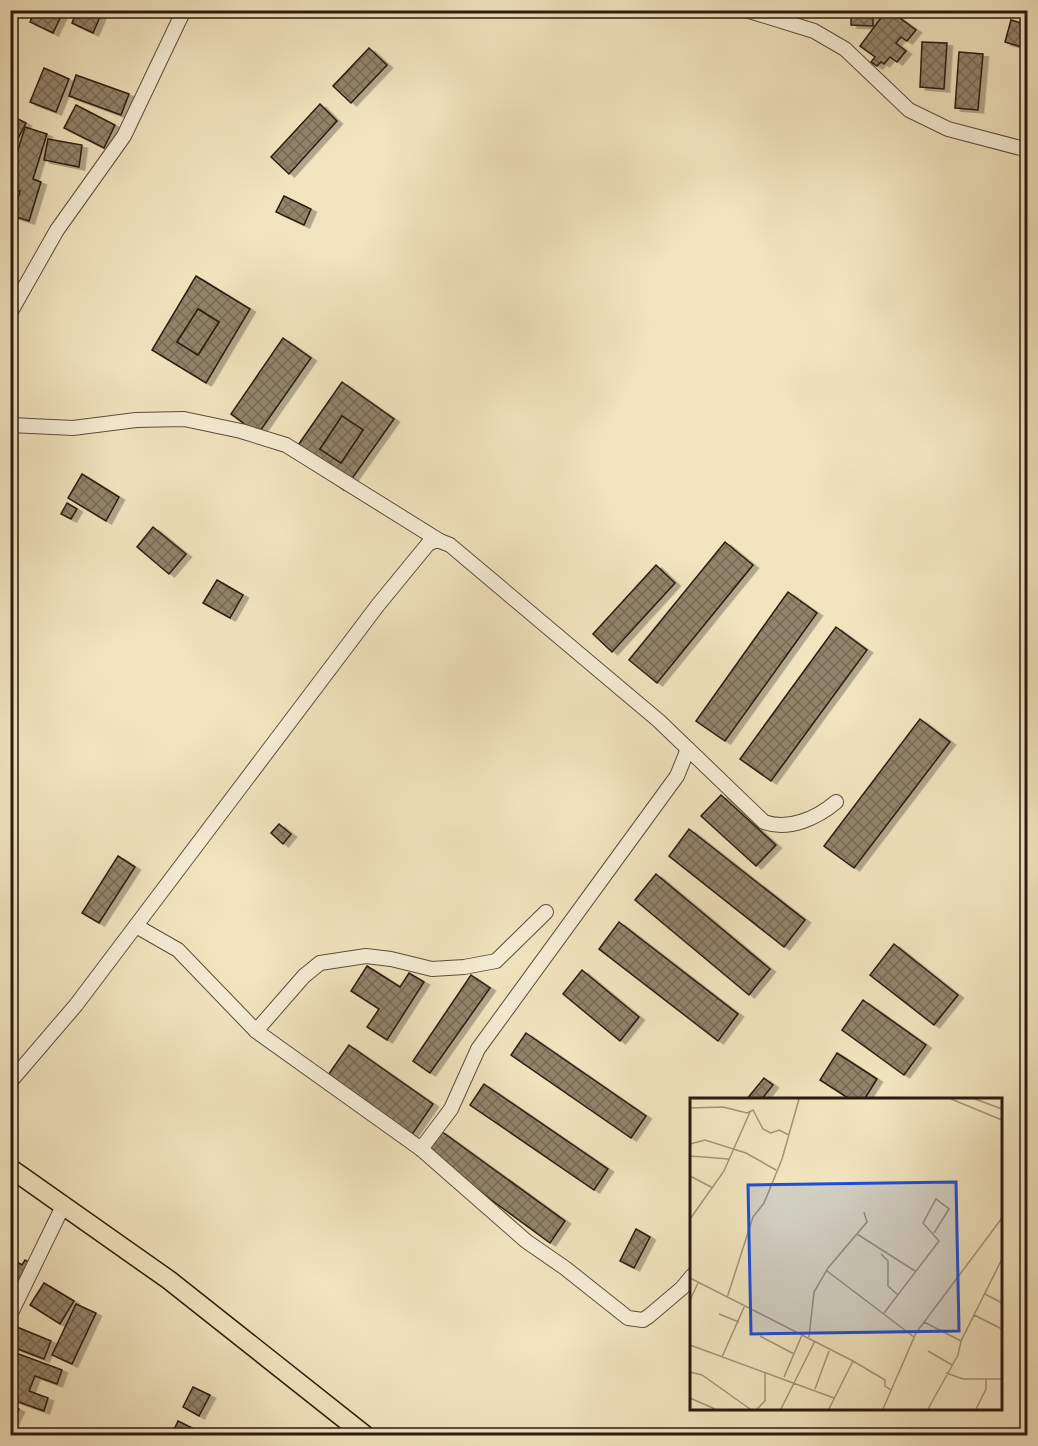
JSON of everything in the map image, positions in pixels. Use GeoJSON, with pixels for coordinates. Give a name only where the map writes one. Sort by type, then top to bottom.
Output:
{"type":"FeatureCollection","features":[{"type":"Feature","properties":{"kind":"main road"},"geometry":{"type":"LineString","coordinates":[[10,1168],[169,1280],[366,1436]]}},
{"type":"Feature","properties":{"kind":"street"},"geometry":{"type":"LineString","coordinates":[[10,313],[57,230],[124,136],[184,10]]}},
{"type":"Feature","properties":{"kind":"street"},"geometry":{"type":"LineString","coordinates":[[746,10],[814,31],[845,49],[909,110],[948,129],[1028,150]]}},
{"type":"Feature","properties":{"kind":"street"},"geometry":{"type":"LineString","coordinates":[[10,425],[73,428],[136,420],[184,419],[241,431],[286,445],[440,541],[450,544],[659,721],[764,822],[772,825],[791,825],[827,810],[836,802]]}},
{"type":"Feature","properties":{"kind":"street"},"geometry":{"type":"LineString","coordinates":[[10,1082],[75,1005],[136,926],[378,604],[428,544],[440,541]]}},
{"type":"Feature","properties":{"kind":"street"},"geometry":{"type":"LineString","coordinates":[[421,1149],[452,1109],[478,1049],[677,776],[688,749]]}},
{"type":"Feature","properties":{"kind":"street"},"geometry":{"type":"LineString","coordinates":[[677,776],[703,763]]}},
{"type":"Feature","properties":{"kind":"street"},"geometry":{"type":"LineString","coordinates":[[256,1031],[304,976],[320,963],[366,956],[392,959],[432,969],[465,967],[496,961],[546,912]]}},
{"type":"Feature","properties":{"kind":"street"},"geometry":{"type":"LineString","coordinates":[[136,926],[177,950],[256,1031],[421,1149],[526,1241],[565,1268],[628,1318],[643,1320],[687,1291]]}},
{"type":"Feature","properties":{"kind":"street"},"geometry":{"type":"LineString","coordinates":[[10,1315],[64,1204]]}},
{"type":"Feature","properties":{"kind":"building"},"geometry":{"type":"Polygon","coordinates":[[[35,10],[64,10],[53,33],[30,22],[35,10]]]}},
{"type":"Feature","properties":{"kind":"building"},"geometry":{"type":"Polygon","coordinates":[[[77,10],[103,10],[93,33],[72,23],[77,10]]]}},
{"type":"Feature","properties":{"kind":"building"},"geometry":{"type":"Polygon","coordinates":[[[851,10],[873,10],[873,26],[851,25],[851,10]]]}},
{"type":"Feature","properties":{"kind":"building"},"geometry":{"type":"Polygon","coordinates":[[[889,10],[916,30],[907,41],[901,37],[896,43],[906,51],[897,62],[890,57],[884,64],[881,62],[877,66],[871,62],[875,57],[860,46],[889,10]]]}},
{"type":"Feature","properties":{"kind":"building"},"geometry":{"type":"Polygon","coordinates":[[[1011,20],[1028,25],[1028,49],[1005,42],[1011,20]]]}},
{"type":"Feature","properties":{"kind":"building"},"geometry":{"type":"Polygon","coordinates":[[[922,42],[947,43],[944,89],[920,87],[922,42]]]}},
{"type":"Feature","properties":{"kind":"building"},"geometry":{"type":"Polygon","coordinates":[[[369,48],[387,65],[351,103],[333,86],[369,48]]]}},
{"type":"Feature","properties":{"kind":"building"},"geometry":{"type":"Polygon","coordinates":[[[959,52],[983,54],[978,110],[955,108],[959,52]]]}},
{"type":"Feature","properties":{"kind":"building"},"geometry":{"type":"Polygon","coordinates":[[[44,68],[69,79],[56,112],[30,102],[44,68]]]}},
{"type":"Feature","properties":{"kind":"building"},"geometry":{"type":"Polygon","coordinates":[[[76,75],[129,94],[121,115],[69,96],[76,75]]]}},
{"type":"Feature","properties":{"kind":"building"},"geometry":{"type":"Polygon","coordinates":[[[320,104],[337,121],[289,174],[271,157],[320,104]]]}},
{"type":"Feature","properties":{"kind":"building"},"geometry":{"type":"Polygon","coordinates":[[[76,105],[115,125],[104,148],[64,128],[76,105]]]}},
{"type":"Feature","properties":{"kind":"building"},"geometry":{"type":"Polygon","coordinates":[[[10,115],[26,123],[14,146],[10,144],[10,115]]]}},
{"type":"Feature","properties":{"kind":"building"},"geometry":{"type":"Polygon","coordinates":[[[25,127],[47,134],[33,179],[41,182],[29,221],[13,216],[20,191],[10,188],[10,176],[25,127]]]}},
{"type":"Feature","properties":{"kind":"building"},"geometry":{"type":"Polygon","coordinates":[[[48,139],[82,145],[79,167],[44,160],[48,139]]]}},
{"type":"Feature","properties":{"kind":"building"},"geometry":{"type":"Polygon","coordinates":[[[284,196],[311,209],[304,225],[276,212],[284,196]]]}},
{"type":"Feature","properties":{"kind":"building"},"geometry":{"type":"Polygon","coordinates":[[[196,276],[250,309],[206,383],[152,350],[196,276]],[[198,309],[177,342],[198,355],[219,322],[198,309]]]}},
{"type":"Feature","properties":{"kind":"building"},"geometry":{"type":"Polygon","coordinates":[[[198,309],[219,322],[198,355],[177,342],[198,309]]]}},
{"type":"Feature","properties":{"kind":"building"},"geometry":{"type":"Polygon","coordinates":[[[283,338],[311,358],[258,434],[231,414],[283,338]]]}},
{"type":"Feature","properties":{"kind":"building"},"geometry":{"type":"Polygon","coordinates":[[[342,382],[394,419],[344,490],[310,466],[294,451],[342,382]],[[342,416],[320,449],[341,463],[363,430],[342,416]]]}},
{"type":"Feature","properties":{"kind":"building"},"geometry":{"type":"Polygon","coordinates":[[[342,416],[363,430],[341,463],[320,449],[342,416]]]}},
{"type":"Feature","properties":{"kind":"building"},"geometry":{"type":"Polygon","coordinates":[[[82,474],[119,497],[106,521],[68,498],[82,474]]]}},
{"type":"Feature","properties":{"kind":"building"},"geometry":{"type":"Polygon","coordinates":[[[67,503],[77,509],[71,519],[61,514],[67,503]]]}},
{"type":"Feature","properties":{"kind":"building"},"geometry":{"type":"Polygon","coordinates":[[[153,527],[186,554],[169,574],[137,547],[153,527]]]}},
{"type":"Feature","properties":{"kind":"building"},"geometry":{"type":"Polygon","coordinates":[[[725,542],[753,565],[657,683],[629,660],[725,542]]]}},
{"type":"Feature","properties":{"kind":"building"},"geometry":{"type":"Polygon","coordinates":[[[656,565],[675,583],[612,652],[593,634],[656,565]]]}},
{"type":"Feature","properties":{"kind":"building"},"geometry":{"type":"Polygon","coordinates":[[[217,580],[243,595],[230,618],[203,603],[217,580]]]}},
{"type":"Feature","properties":{"kind":"building"},"geometry":{"type":"Polygon","coordinates":[[[788,592],[817,613],[725,741],[696,721],[788,592]]]}},
{"type":"Feature","properties":{"kind":"building"},"geometry":{"type":"Polygon","coordinates":[[[836,627],[867,650],[771,781],[740,759],[836,627]]]}},
{"type":"Feature","properties":{"kind":"building"},"geometry":{"type":"Polygon","coordinates":[[[920,719],[950,742],[854,868],[824,846],[920,719]]]}},
{"type":"Feature","properties":{"kind":"building"},"geometry":{"type":"Polygon","coordinates":[[[721,795],[776,845],[756,866],[701,816],[721,795]]]}},
{"type":"Feature","properties":{"kind":"building"},"geometry":{"type":"Polygon","coordinates":[[[279,824],[291,834],[283,844],[271,833],[279,824]]]}},
{"type":"Feature","properties":{"kind":"building"},"geometry":{"type":"Polygon","coordinates":[[[689,829],[805,920],[784,947],[669,856],[689,829]]]}},
{"type":"Feature","properties":{"kind":"building"},"geometry":{"type":"Polygon","coordinates":[[[118,856],[135,867],[99,923],[82,913],[118,856]]]}},
{"type":"Feature","properties":{"kind":"building"},"geometry":{"type":"Polygon","coordinates":[[[656,874],[770,969],[749,995],[635,900],[656,874]]]}},
{"type":"Feature","properties":{"kind":"building"},"geometry":{"type":"Polygon","coordinates":[[[619,922],[738,1014],[718,1041],[599,949],[619,922]]]}},
{"type":"Feature","properties":{"kind":"building"},"geometry":{"type":"Polygon","coordinates":[[[894,944],[958,995],[934,1025],[870,975],[894,944]]]}},
{"type":"Feature","properties":{"kind":"building"},"geometry":{"type":"Polygon","coordinates":[[[367,966],[400,987],[409,973],[424,982],[387,1040],[367,1027],[379,1009],[351,991],[367,966]]]}},
{"type":"Feature","properties":{"kind":"building"},"geometry":{"type":"Polygon","coordinates":[[[582,970],[639,1017],[620,1041],[563,994],[582,970]]]}},
{"type":"Feature","properties":{"kind":"building"},"geometry":{"type":"Polygon","coordinates":[[[471,975],[490,988],[430,1073],[413,1061],[471,975]]]}},
{"type":"Feature","properties":{"kind":"building"},"geometry":{"type":"Polygon","coordinates":[[[863,1000],[926,1045],[904,1075],[842,1030],[863,1000]]]}},
{"type":"Feature","properties":{"kind":"building"},"geometry":{"type":"Polygon","coordinates":[[[526,1033],[646,1116],[631,1138],[511,1055],[526,1033]]]}},
{"type":"Feature","properties":{"kind":"building"},"geometry":{"type":"Polygon","coordinates":[[[349,1045],[433,1104],[411,1136],[326,1078],[349,1045]]]}},
{"type":"Feature","properties":{"kind":"building"},"geometry":{"type":"Polygon","coordinates":[[[837,1053],[877,1079],[865,1098],[848,1098],[820,1080],[837,1053]]]}},
{"type":"Feature","properties":{"kind":"building"},"geometry":{"type":"Polygon","coordinates":[[[764,1078],[773,1085],[763,1098],[748,1098],[764,1078]]]}},
{"type":"Feature","properties":{"kind":"building"},"geometry":{"type":"Polygon","coordinates":[[[484,1084],[608,1169],[594,1190],[470,1105],[484,1084]]]}},
{"type":"Feature","properties":{"kind":"building"},"geometry":{"type":"Polygon","coordinates":[[[441,1131],[565,1221],[550,1243],[426,1152],[441,1131]]]}},
{"type":"Feature","properties":{"kind":"building"},"geometry":{"type":"Polygon","coordinates":[[[636,1229],[650,1237],[634,1268],[620,1261],[636,1229]]]}},
{"type":"Feature","properties":{"kind":"building"},"geometry":{"type":"Polygon","coordinates":[[[10,1258],[22,1265],[25,1260],[34,1265],[20,1292],[10,1287],[10,1258]]]}},
{"type":"Feature","properties":{"kind":"building"},"geometry":{"type":"Polygon","coordinates":[[[44,1283],[74,1301],[60,1324],[30,1305],[44,1283]]]}},
{"type":"Feature","properties":{"kind":"building"},"geometry":{"type":"Polygon","coordinates":[[[76,1304],[96,1313],[72,1364],[52,1355],[76,1304]]]}},
{"type":"Feature","properties":{"kind":"building"},"geometry":{"type":"Polygon","coordinates":[[[17,1327],[51,1341],[44,1359],[10,1346],[17,1327]]]}},
{"type":"Feature","properties":{"kind":"building"},"geometry":{"type":"Polygon","coordinates":[[[16,1353],[62,1370],[57,1384],[35,1376],[29,1391],[48,1398],[44,1411],[10,1399],[10,1367],[16,1353]]]}},
{"type":"Feature","properties":{"kind":"building"},"geometry":{"type":"Polygon","coordinates":[[[193,1387],[210,1395],[199,1416],[183,1407],[193,1387]]]}},
{"type":"Feature","properties":{"kind":"building"},"geometry":{"type":"Polygon","coordinates":[[[10,1405],[19,1409],[10,1428],[10,1405]]]}},
{"type":"Feature","properties":{"kind":"building"},"geometry":{"type":"Polygon","coordinates":[[[178,1421],[208,1436],[171,1436],[178,1421]]]}}]}
